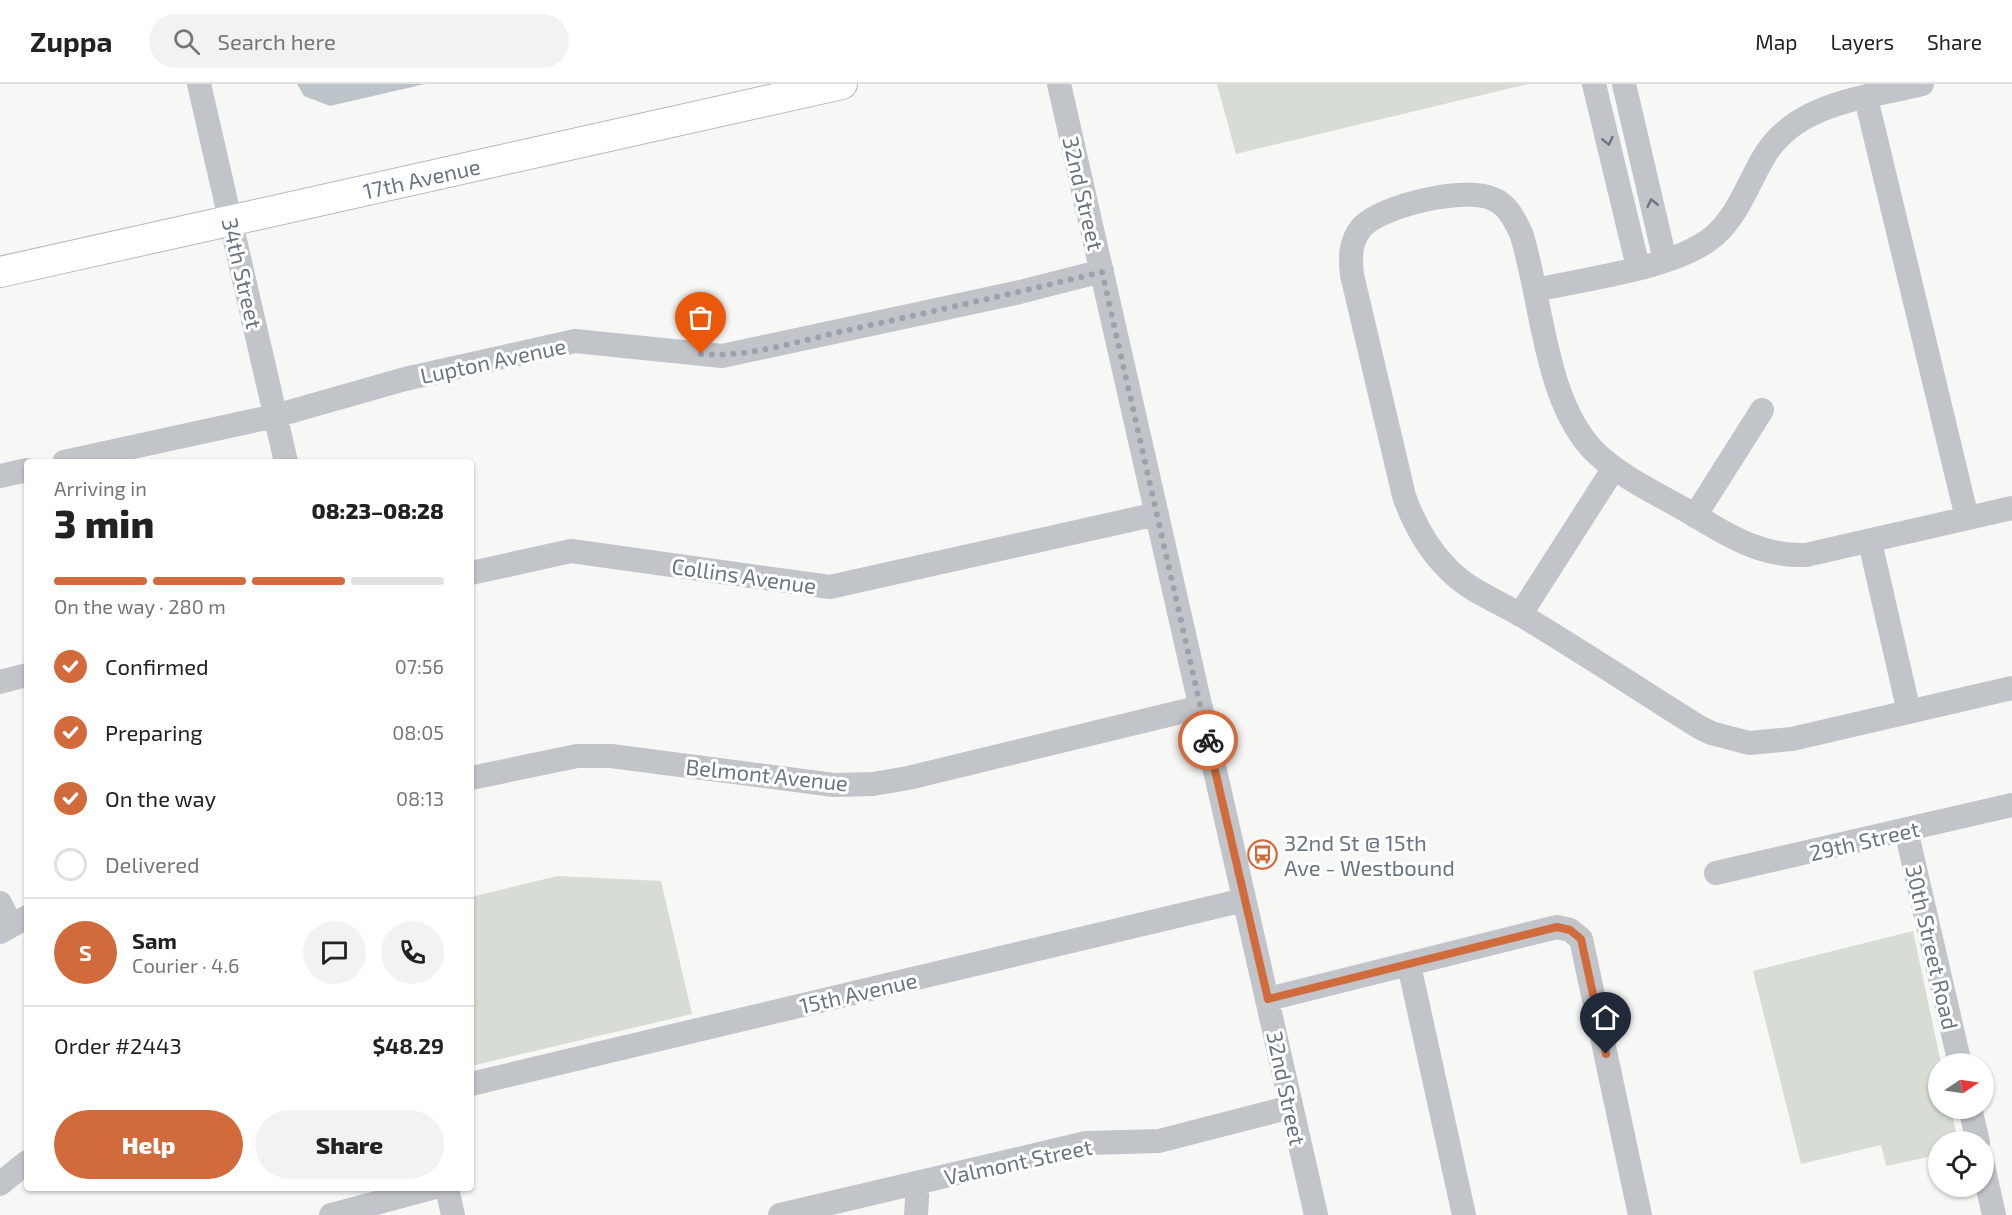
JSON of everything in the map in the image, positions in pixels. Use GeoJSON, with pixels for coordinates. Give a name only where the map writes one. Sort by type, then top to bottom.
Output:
{"type":"FeatureCollection","features":[{"type":"Feature","properties":{"kind":"main road","name":"17th Avenue"},"geometry":{"type":"LineString","coordinates":[[0,272],[842,84]]}},
{"type":"Feature","properties":{"kind":"street","name":"34th Street"},"geometry":{"type":"LineString","coordinates":[[200,84],[285,459]]}},
{"type":"Feature","properties":{"kind":"street","name":"32nd Street"},"geometry":{"type":"LineString","coordinates":[[1059,84],[1316,1215]]}},
{"type":"Feature","properties":{"kind":"street"},"geometry":{"type":"LineString","coordinates":[[1594,84],[1638,267]]}},
{"type":"Feature","properties":{"kind":"street"},"geometry":{"type":"LineString","coordinates":[[1624,84],[1665,260]]}},
{"type":"Feature","properties":{"kind":"street"},"geometry":{"type":"LineString","coordinates":[[1535,290],[1683,255],[1713,237],[1733,215],[1776,139],[1796,121],[1831,106],[1922,84]]}},
{"type":"Feature","properties":{"kind":"street"},"geometry":{"type":"LineString","coordinates":[[1866,98],[1967,518]]}},
{"type":"Feature","properties":{"kind":"street"},"geometry":{"type":"LineString","coordinates":[[2012,508],[1806,555],[1777,554],[1752,548],[1614,468],[1586,442],[1562,403],[1527,252],[1512,213],[1494,199],[1475,193],[1399,207],[1372,218],[1353,242],[1352,275],[1410,515],[1430,549],[1449,571],[1472,588],[1520,615],[1699,727],[1734,740],[1759,743],[1792,739],[2012,688]]}},
{"type":"Feature","properties":{"kind":"street","name":"Lupton Avenue"},"geometry":{"type":"LineString","coordinates":[[78,459],[275,416],[405,379],[574,341],[722,356],[1020,292],[1102,272]]}},
{"type":"Feature","properties":{"kind":"street"},"geometry":{"type":"LineString","coordinates":[[1695,516],[1762,410]]}},
{"type":"Feature","properties":{"kind":"street"},"geometry":{"type":"LineString","coordinates":[[1520,615],[1614,468]]}},
{"type":"Feature","properties":{"kind":"street"},"geometry":{"type":"LineString","coordinates":[[0,476],[24,471]]}},
{"type":"Feature","properties":{"kind":"street","name":"Collins Avenue"},"geometry":{"type":"LineString","coordinates":[[474,572],[571,551],[830,587],[1157,514]]}},
{"type":"Feature","properties":{"kind":"street"},"geometry":{"type":"LineString","coordinates":[[1870,542],[1909,712]]}},
{"type":"Feature","properties":{"kind":"street"},"geometry":{"type":"LineString","coordinates":[[0,682],[24,676]]}},
{"type":"Feature","properties":{"kind":"street","name":"Belmont Avenue"},"geometry":{"type":"LineString","coordinates":[[474,777],[577,756],[611,756],[834,784],[873,784],[908,778],[1201,707]]}},
{"type":"Feature","properties":{"kind":"street","name":"29th Street"},"geometry":{"type":"LineString","coordinates":[[1716,873],[2011,809]]}},
{"type":"Feature","properties":{"kind":"street","name":"30th Street Road"},"geometry":{"type":"LineString","coordinates":[[1906,830],[1957,1053]]}},
{"type":"Feature","properties":{"kind":"street","name":"15th Avenue"},"geometry":{"type":"LineString","coordinates":[[474,1083],[1244,900]]}},
{"type":"Feature","properties":{"kind":"street"},"geometry":{"type":"LineString","coordinates":[[0,903],[13,925]]}},
{"type":"Feature","properties":{"kind":"street"},"geometry":{"type":"LineString","coordinates":[[1268,999],[1557,927],[1570,930],[1581,939],[1640,1215]]}},
{"type":"Feature","properties":{"kind":"street"},"geometry":{"type":"LineString","coordinates":[[1409,965],[1464,1215]]}},
{"type":"Feature","properties":{"kind":"street","name":"Valmont Street"},"geometry":{"type":"LineString","coordinates":[[780,1215],[1086,1143],[1159,1141],[1291,1107]]}},
{"type":"Feature","properties":{"kind":"street"},"geometry":{"type":"LineString","coordinates":[[0,1184],[24,1164]]}},
{"type":"Feature","properties":{"kind":"street"},"geometry":{"type":"LineString","coordinates":[[916,1215],[918,1184]]}},
{"type":"Feature","properties":{"kind":"street"},"geometry":{"type":"LineString","coordinates":[[331,1215],[421,1191]]}},
{"type":"Feature","properties":{"kind":"street"},"geometry":{"type":"LineString","coordinates":[[448,1191],[453,1215]]}},
{"type":"Feature","properties":{"kind":"street"},"geometry":{"type":"LineString","coordinates":[[1990,1197],[1994,1215]]}},
{"type":"Feature","properties":{"kind":"shaded area"},"geometry":{"type":"Polygon","coordinates":[[[297,84],[425,84],[330,106],[304,96],[297,84]]]}},
{"type":"Feature","properties":{"kind":"shaded area"},"geometry":{"type":"Polygon","coordinates":[[[1217,84],[1528,84],[1236,154],[1217,84]]]}},
{"type":"Feature","properties":{"kind":"shaded area"},"geometry":{"type":"Polygon","coordinates":[[[558,876],[661,881],[692,1014],[474,1065],[474,896],[558,876]]]}},
{"type":"Feature","properties":{"kind":"shaded area"},"geometry":{"type":"Polygon","coordinates":[[[1913,931],[1939,1053],[1928,1053],[1928,1119],[1953,1119],[1956,1131],[1928,1131],[1928,1157],[1886,1166],[1881,1145],[1801,1164],[1753,971],[1913,931]]]}},
{"type":"Feature","properties":{"kind":"way so far"},"geometry":{"type":"LineString","coordinates":[[701,354],[722,356],[771,347],[1102,272],[1208,740]]}},
{"type":"Feature","properties":{"kind":"place","name":"32nd St @ 15th Ave - Westbound"},"geometry":{"type":"Point","coordinates":[1263,855]}},
{"type":"Feature","properties":{"kind":"route"},"geometry":{"type":"LineString","coordinates":[[1208,740],[1268,999],[1557,927],[1570,930],[1581,939],[1606,1054]]}}]}
